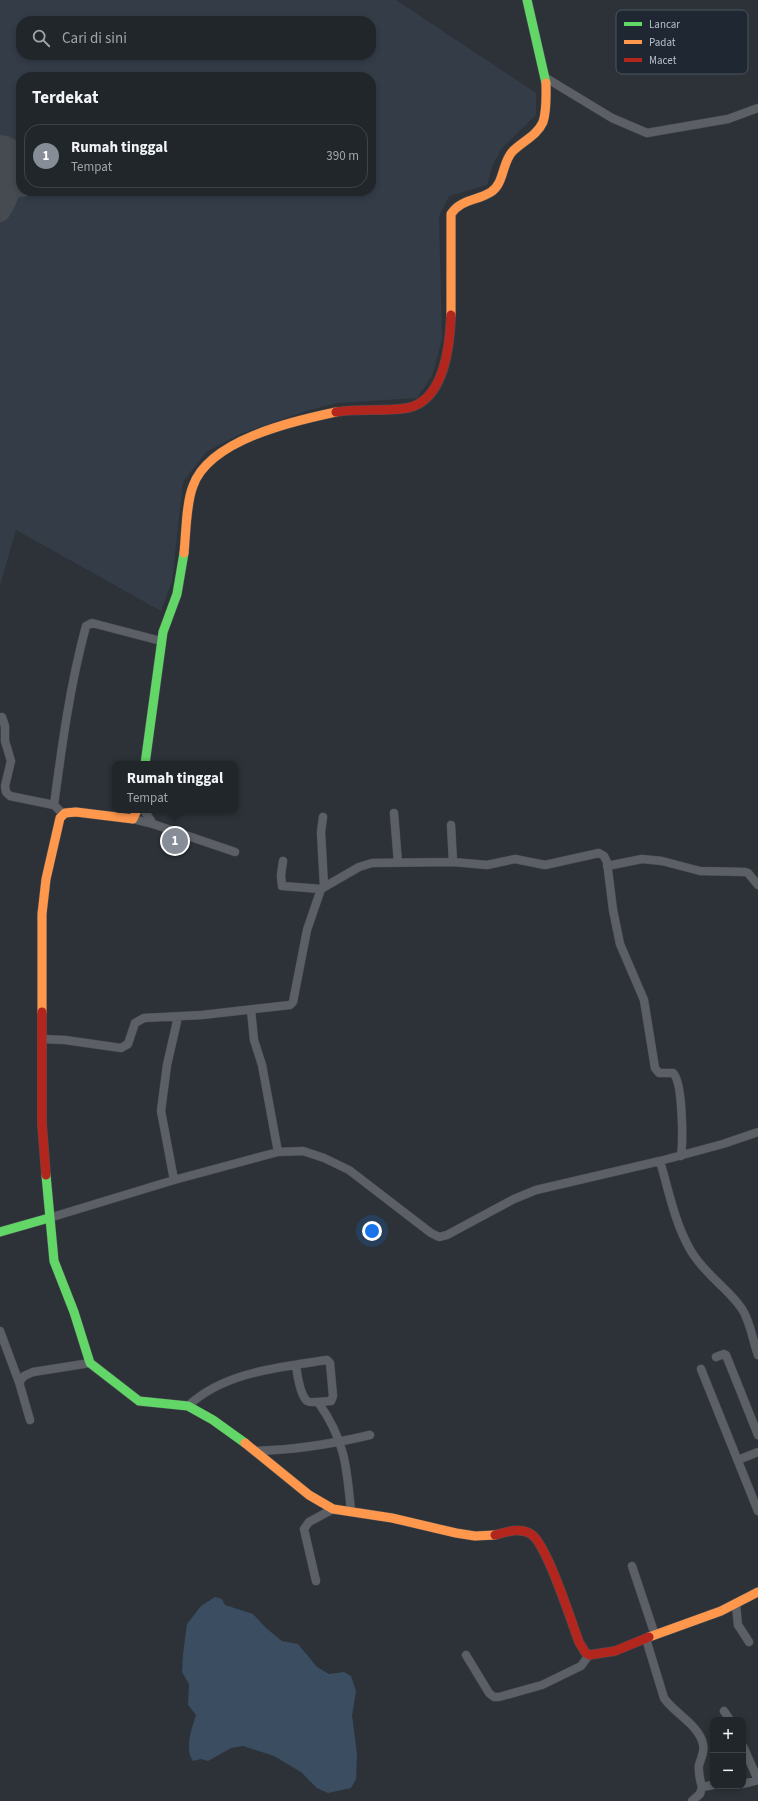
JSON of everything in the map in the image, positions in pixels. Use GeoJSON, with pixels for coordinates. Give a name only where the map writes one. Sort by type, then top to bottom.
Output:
{"type":"FeatureCollection","features":[{"type":"Feature","properties":{"kind":"street"},"geometry":{"type":"LineString","coordinates":[[145,761],[154,683],[161,640],[180,581],[191,491],[196,477],[216,456],[234,446],[293,424],[342,411],[415,406],[423,402],[431,394],[444,363],[452,303],[451,214],[456,207],[462,203],[484,197],[496,188],[511,153],[533,136],[542,124],[545,114],[546,78],[527,0]]}},
{"type":"Feature","properties":{"kind":"street"},"geometry":{"type":"LineString","coordinates":[[546,78],[612,118],[647,133],[728,119],[758,108]]}},
{"type":"Feature","properties":{"kind":"street"},"geometry":{"type":"LineString","coordinates":[[54,805],[76,660],[86,626],[92,623],[161,640]]}},
{"type":"Feature","properties":{"kind":"street"},"geometry":{"type":"LineString","coordinates":[[2,717],[5,726],[5,741],[11,761],[5,786],[6,792],[10,796],[54,805],[62,813]]}},
{"type":"Feature","properties":{"kind":"street"},"geometry":{"type":"LineString","coordinates":[[62,813],[76,812],[133,819],[153,824],[235,852]]}},
{"type":"Feature","properties":{"kind":"street"},"geometry":{"type":"LineString","coordinates":[[62,813],[43,897],[42,1118],[54,1261],[74,1312],[90,1363],[139,1401],[188,1406],[223,1427],[309,1495],[333,1509],[392,1518],[456,1534],[489,1536],[516,1530],[532,1534],[544,1550],[579,1642],[585,1652],[590,1655],[614,1651],[655,1634],[736,1605],[758,1592]]}},
{"type":"Feature","properties":{"kind":"street"},"geometry":{"type":"LineString","coordinates":[[133,819],[136,813]]}},
{"type":"Feature","properties":{"kind":"street"},"geometry":{"type":"LineString","coordinates":[[146,813],[153,824]]}},
{"type":"Feature","properties":{"kind":"street"},"geometry":{"type":"LineString","coordinates":[[394,813],[398,863]]}},
{"type":"Feature","properties":{"kind":"street"},"geometry":{"type":"LineString","coordinates":[[43,1039],[64,1040],[121,1048],[128,1044],[135,1024],[139,1020],[286,1007],[292,1004],[307,930],[323,887],[321,832],[323,817]]}},
{"type":"Feature","properties":{"kind":"street"},"geometry":{"type":"LineString","coordinates":[[451,825],[452,862]]}},
{"type":"Feature","properties":{"kind":"street"},"geometry":{"type":"LineString","coordinates":[[283,861],[281,875],[282,886],[323,887],[366,864],[378,862],[452,862],[487,865],[515,859],[545,865],[599,853],[604,856],[620,944],[644,1000],[655,1068],[659,1074],[673,1073],[678,1081],[683,1126],[681,1156]]}},
{"type":"Feature","properties":{"kind":"street"},"geometry":{"type":"LineString","coordinates":[[607,866],[642,860],[658,861],[700,871],[745,872],[748,873],[758,885]]}},
{"type":"Feature","properties":{"kind":"street"},"geometry":{"type":"LineString","coordinates":[[251,1010],[254,1040],[262,1065],[278,1152]]}},
{"type":"Feature","properties":{"kind":"street"},"geometry":{"type":"LineString","coordinates":[[174,1180],[161,1111],[167,1065],[178,1017]]}},
{"type":"Feature","properties":{"kind":"street"},"geometry":{"type":"LineString","coordinates":[[0,1232],[174,1180],[278,1152],[303,1151],[336,1163],[349,1170],[424,1228],[439,1236],[455,1232],[514,1199],[536,1190],[681,1156],[758,1132]]}},
{"type":"Feature","properties":{"kind":"street"},"geometry":{"type":"LineString","coordinates":[[660,1161],[677,1221],[690,1250],[706,1271],[741,1308],[752,1329],[757,1350]]}},
{"type":"Feature","properties":{"kind":"street"},"geometry":{"type":"LineString","coordinates":[[0,1331],[19,1382],[30,1420]]}},
{"type":"Feature","properties":{"kind":"street"},"geometry":{"type":"LineString","coordinates":[[716,1357],[724,1354],[726,1355],[758,1435]]}},
{"type":"Feature","properties":{"kind":"street"},"geometry":{"type":"LineString","coordinates":[[188,1406],[211,1388],[246,1376],[287,1365],[327,1360],[330,1363],[334,1393],[333,1399],[309,1402],[305,1398],[297,1374],[296,1364]]}},
{"type":"Feature","properties":{"kind":"street"},"geometry":{"type":"LineString","coordinates":[[19,1382],[24,1376],[33,1372],[90,1363]]}},
{"type":"Feature","properties":{"kind":"street"},"geometry":{"type":"LineString","coordinates":[[701,1369],[758,1511]]}},
{"type":"Feature","properties":{"kind":"street"},"geometry":{"type":"LineString","coordinates":[[318,1402],[330,1419],[341,1442],[346,1465],[352,1512]]}},
{"type":"Feature","properties":{"kind":"street"},"geometry":{"type":"LineString","coordinates":[[255,1451],[276,1451],[307,1446],[316,1447],[370,1435]]}},
{"type":"Feature","properties":{"kind":"street"},"geometry":{"type":"LineString","coordinates":[[738,1460],[758,1452]]}},
{"type":"Feature","properties":{"kind":"street"},"geometry":{"type":"LineString","coordinates":[[316,1580],[304,1529],[309,1522],[333,1509]]}},
{"type":"Feature","properties":{"kind":"street"},"geometry":{"type":"LineString","coordinates":[[632,1566],[655,1634]]}},
{"type":"Feature","properties":{"kind":"street"},"geometry":{"type":"LineString","coordinates":[[736,1605],[738,1625],[749,1642]]}},
{"type":"Feature","properties":{"kind":"street"},"geometry":{"type":"LineString","coordinates":[[646,1639],[664,1698],[668,1705],[689,1723],[702,1741],[703,1754],[699,1772],[702,1787],[700,1794],[692,1801]]}},
{"type":"Feature","properties":{"kind":"street"},"geometry":{"type":"LineString","coordinates":[[466,1655],[489,1693],[494,1697],[505,1696],[542,1685],[581,1666],[590,1655]]}},
{"type":"Feature","properties":{"kind":"street"},"geometry":{"type":"LineString","coordinates":[[724,1711],[728,1717]]}},
{"type":"Feature","properties":{"kind":"street"},"geometry":{"type":"LineString","coordinates":[[746,1753],[758,1780],[746,1783]]}},
{"type":"Feature","properties":{"kind":"street"},"geometry":{"type":"LineString","coordinates":[[702,1787],[710,1786]]}},
{"type":"Feature","properties":{"kind":"shaded area"},"geometry":{"type":"Polygon","coordinates":[[[0,0],[396,0],[536,93],[536,115],[502,148],[493,164],[487,185],[449,196],[439,216],[442,339],[432,376],[417,398],[337,403],[306,411],[240,434],[206,452],[183,482],[172,581],[161,611],[16,530],[0,585],[0,0]]]}},
{"type":"Feature","properties":{"kind":"shaded area"},"geometry":{"type":"Polygon","coordinates":[[[215,1597],[222,1599],[225,1605],[253,1614],[266,1628],[282,1641],[298,1644],[317,1667],[329,1674],[344,1672],[351,1676],[356,1691],[352,1715],[357,1754],[356,1779],[351,1788],[328,1793],[317,1788],[301,1772],[274,1756],[243,1746],[231,1748],[208,1761],[201,1759],[193,1761],[190,1756],[189,1745],[196,1715],[188,1705],[189,1684],[182,1672],[187,1624],[201,1606],[215,1597]]]}},
{"type":"Feature","properties":{"kind":"taxiway"},"geometry":{"type":"LineString","coordinates":[[0,163],[5,168],[10,180],[7,200],[0,212]]}},
{"type":"Feature","properties":{"kind":"runway"},"geometry":{"type":"LineString","coordinates":[[0,160],[16,169]]}},
{"type":"Feature","properties":{"kind":"traffic: fast"},"geometry":{"type":"LineString","coordinates":[[527,0],[546,83]]}},
{"type":"Feature","properties":{"kind":"traffic: fast"},"geometry":{"type":"LineString","coordinates":[[145,761],[163,632],[177,594],[184,553]]}},
{"type":"Feature","properties":{"kind":"traffic: fast"},"geometry":{"type":"LineString","coordinates":[[46,1175],[54,1261],[74,1312],[90,1363],[139,1401],[188,1406],[213,1420],[245,1443]]}},
{"type":"Feature","properties":{"kind":"traffic: fast"},"geometry":{"type":"LineString","coordinates":[[0,1232],[49,1218]]}},
{"type":"Feature","properties":{"kind":"traffic: slow"},"geometry":{"type":"LineString","coordinates":[[451,315],[451,214],[455,209],[464,203],[491,192],[501,179],[506,162],[512,152],[533,135],[540,127],[545,113],[546,83]]}},
{"type":"Feature","properties":{"kind":"traffic: slow"},"geometry":{"type":"LineString","coordinates":[[184,553],[188,510],[193,486],[202,470],[216,456],[254,435],[276,427],[336,412]]}},
{"type":"Feature","properties":{"kind":"traffic: slow"},"geometry":{"type":"LineString","coordinates":[[42,1012],[42,914],[46,879],[60,818],[65,813],[76,812],[133,819],[136,813]]}},
{"type":"Feature","properties":{"kind":"traffic: slow"},"geometry":{"type":"LineString","coordinates":[[245,1443],[309,1495],[333,1509],[392,1518],[456,1533],[475,1536],[495,1535]]}},
{"type":"Feature","properties":{"kind":"traffic: slow"},"geometry":{"type":"LineString","coordinates":[[649,1637],[721,1611],[758,1592]]}},
{"type":"Feature","properties":{"kind":"traffic: jam"},"geometry":{"type":"LineString","coordinates":[[336,412],[407,408],[419,403],[429,395],[437,384],[446,356],[449,342],[451,315]]}},
{"type":"Feature","properties":{"kind":"traffic: jam"},"geometry":{"type":"LineString","coordinates":[[42,1012],[42,1124],[46,1175]]}},
{"type":"Feature","properties":{"kind":"traffic: jam"},"geometry":{"type":"LineString","coordinates":[[495,1535],[518,1530],[531,1534],[537,1541],[551,1567],[565,1601],[579,1642],[585,1652],[589,1655],[615,1651],[649,1637]]}},
{"type":"Feature","properties":{"kind":"place","name":"Rumah tinggal"},"geometry":{"type":"Point","coordinates":[175,841]}}]}
